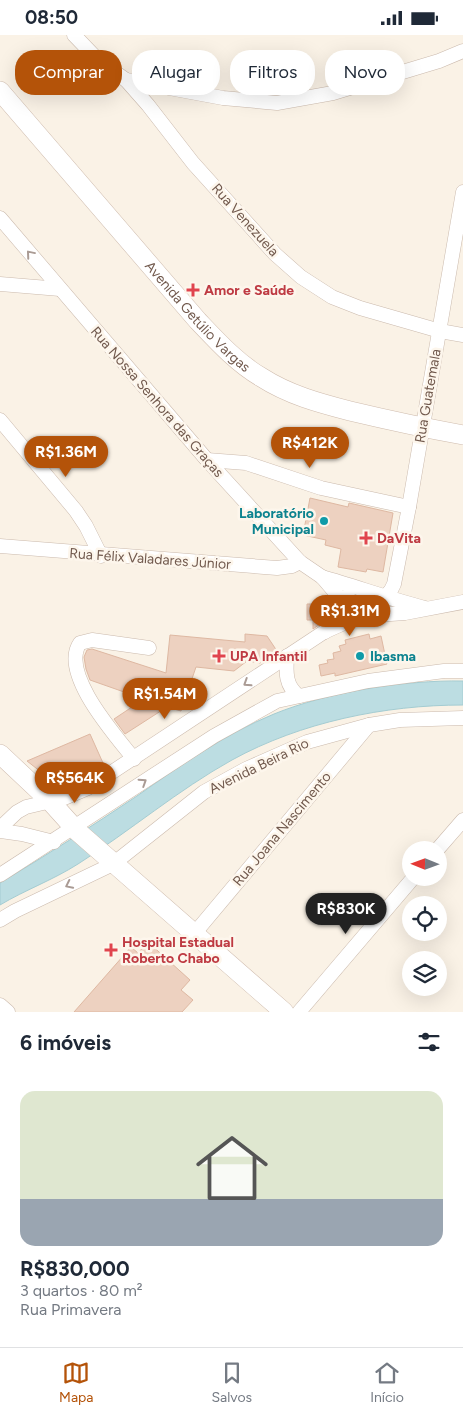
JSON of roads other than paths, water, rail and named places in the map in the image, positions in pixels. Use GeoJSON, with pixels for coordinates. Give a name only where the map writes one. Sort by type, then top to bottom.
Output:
{"type":"FeatureCollection","features":[{"type":"Feature","properties":{"kind":"main road","name":"Avenida Getúlio Vargas"},"geometry":{"type":"LineString","coordinates":[[0,91],[198,321],[218,342],[259,377],[286,391],[312,401],[463,435]]}},
{"type":"Feature","properties":{"kind":"main road"},"geometry":{"type":"LineString","coordinates":[[0,754],[50,801],[75,829],[284,1012]]}},
{"type":"Feature","properties":{"kind":"street","name":"Rua Venezuela"},"geometry":{"type":"LineString","coordinates":[[74,35],[99,61],[126,80],[193,163],[275,254],[301,277],[332,297],[440,331],[463,335]]}},
{"type":"Feature","properties":{"kind":"street"},"geometry":{"type":"LineString","coordinates":[[126,80],[223,98],[277,103],[333,93],[439,61],[463,51]]}},
{"type":"Feature","properties":{"kind":"street","name":"Rua Guatemala"},"geometry":{"type":"LineString","coordinates":[[386,598],[394,584],[409,507],[463,191]]}},
{"type":"Feature","properties":{"kind":"street","name":"Rua Nossa Senhora das Graças"},"geometry":{"type":"LineString","coordinates":[[0,218],[207,460],[300,562],[322,577],[345,604]]}},
{"type":"Feature","properties":{"kind":"street"},"geometry":{"type":"LineString","coordinates":[[0,284],[60,289]]}},
{"type":"Feature","properties":{"kind":"street"},"geometry":{"type":"LineString","coordinates":[[0,421],[76,511],[101,556]]}},
{"type":"Feature","properties":{"kind":"street"},"geometry":{"type":"LineString","coordinates":[[207,460],[246,463],[321,488],[409,507]]}},
{"type":"Feature","properties":{"kind":"street","name":"Rua Félix Valadares Júnior"},"geometry":{"type":"LineString","coordinates":[[0,547],[276,569],[292,566],[300,562]]}},
{"type":"Feature","properties":{"kind":"street","name":"Rua Nossa Senhora das Graças"},"geometry":{"type":"LineString","coordinates":[[322,577],[386,598],[426,608]]}},
{"type":"Feature","properties":{"kind":"street"},"geometry":{"type":"LineString","coordinates":[[324,632],[345,604],[350,593],[363,589],[367,606],[364,614]]}},
{"type":"Feature","properties":{"kind":"street"},"geometry":{"type":"LineString","coordinates":[[0,830],[17,812],[26,807],[76,794],[88,788],[324,632],[374,609],[386,598]]}},
{"type":"Feature","properties":{"kind":"street"},"geometry":{"type":"LineString","coordinates":[[345,604],[364,614],[393,614],[463,602]]}},
{"type":"Feature","properties":{"kind":"street"},"geometry":{"type":"LineString","coordinates":[[134,759],[96,709],[82,683],[76,671],[76,648],[80,643],[92,640],[149,648]]}},
{"type":"Feature","properties":{"kind":"street"},"geometry":{"type":"LineString","coordinates":[[287,656],[286,671],[288,681],[293,691],[299,697]]}},
{"type":"Feature","properties":{"kind":"street"},"geometry":{"type":"LineString","coordinates":[[269,669],[280,672],[285,682],[284,691],[277,701]]}},
{"type":"Feature","properties":{"kind":"street"},"geometry":{"type":"LineString","coordinates":[[0,875],[75,829],[214,736],[277,701],[368,681],[444,671],[463,671]]}},
{"type":"Feature","properties":{"kind":"street","name":"Avenida Beira Rio"},"geometry":{"type":"LineString","coordinates":[[0,920],[109,859],[204,792],[246,769],[307,742],[369,725],[400,720],[463,718]]}},
{"type":"Feature","properties":{"kind":"street","name":"Rua Joana Nascimento"},"geometry":{"type":"LineString","coordinates":[[194,934],[369,725]]}},
{"type":"Feature","properties":{"kind":"street"},"geometry":{"type":"LineString","coordinates":[[445,841],[463,820]]}},
{"type":"Feature","properties":{"kind":"street"},"geometry":{"type":"LineString","coordinates":[[0,830],[54,842]]}},
{"type":"Feature","properties":{"kind":"street"},"geometry":{"type":"LineString","coordinates":[[300,1012],[406,886]]}},
{"type":"Feature","properties":{"kind":"street"},"geometry":{"type":"LineString","coordinates":[[0,1005],[8,1012]]}},
{"type":"Feature","properties":{"kind":"water"},"geometry":{"type":"Polygon","coordinates":[[[440,681],[463,681],[463,705],[404,708],[344,718],[286,735],[232,760],[192,784],[78,864],[0,905],[0,883],[137,796],[203,751],[256,722],[318,699],[367,689],[440,681]]]}},
{"type":"Feature","properties":{"kind":"place","name":"Amor e Saúde"},"geometry":{"type":"Point","coordinates":[193,290]}},
{"type":"Feature","properties":{"kind":"place","name":"Laboratório Municipal"},"geometry":{"type":"Point","coordinates":[324,521]}},
{"type":"Feature","properties":{"kind":"place","name":"DaVita"},"geometry":{"type":"Point","coordinates":[366,538]}},
{"type":"Feature","properties":{"kind":"place","name":"UPA Infantil"},"geometry":{"type":"Point","coordinates":[219,656]}},
{"type":"Feature","properties":{"kind":"place","name":"Ibasma"},"geometry":{"type":"Point","coordinates":[360,656]}},
{"type":"Feature","properties":{"kind":"place","name":"Hospital Estadual Roberto Chabo"},"geometry":{"type":"Point","coordinates":[111,950]}}]}
